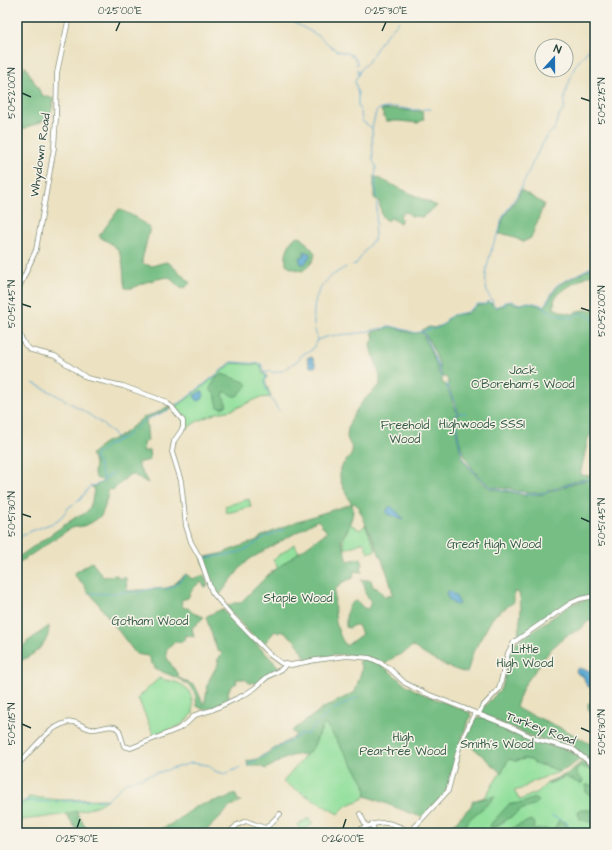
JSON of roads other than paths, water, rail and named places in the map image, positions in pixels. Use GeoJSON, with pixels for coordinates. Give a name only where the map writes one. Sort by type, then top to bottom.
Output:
{"type":"FeatureCollection","features":[{"type":"Feature","properties":{"kind":"street","name":"Whydown Road"},"geometry":{"type":"LineString","coordinates":[[17,292],[36,250],[54,148],[57,73],[69,17]]}},
{"type":"Feature","properties":{"kind":"street"},"geometry":{"type":"LineString","coordinates":[[17,330],[26,345],[31,350],[54,355],[87,378],[123,386],[164,401],[172,407],[183,421],[183,428],[174,441],[172,447],[173,458],[181,481],[186,526],[191,542],[200,558],[212,592],[231,615],[270,654],[286,664],[291,665],[347,656],[370,658],[385,666],[405,683],[476,714]]}},
{"type":"Feature","properties":{"kind":"street"},"geometry":{"type":"LineString","coordinates":[[353,833],[366,826],[380,823],[392,824],[409,833],[448,791],[460,744],[474,715],[499,689],[508,653],[514,642],[571,603],[580,599],[595,596]]}},
{"type":"Feature","properties":{"kind":"street"},"geometry":{"type":"LineString","coordinates":[[17,765],[45,736],[61,725],[68,723],[79,723],[90,729],[115,727],[119,730],[124,746],[131,748],[178,729],[195,715],[212,710],[244,695],[255,688],[267,677],[282,669],[286,664]]}},
{"type":"Feature","properties":{"kind":"street","name":"Turkey Road"},"geometry":{"type":"LineString","coordinates":[[476,714],[509,726],[536,739],[572,749],[595,767]]}},
{"type":"Feature","properties":{"kind":"street"},"geometry":{"type":"LineString","coordinates":[[360,814],[366,826]]}},
{"type":"Feature","properties":{"kind":"street"},"geometry":{"type":"LineString","coordinates":[[229,833],[237,825],[246,821],[265,828],[279,818]]}},
{"type":"Feature","properties":{"kind":"street"},"geometry":{"type":"LineString","coordinates":[[372,824],[375,833]]}},
{"type":"Feature","properties":{"kind":"water"},"geometry":{"type":"Polygon","coordinates":[[[304,251],[311,254],[305,264],[301,264],[299,258],[304,255],[304,251]]]}},
{"type":"Feature","properties":{"kind":"water"},"geometry":{"type":"Polygon","coordinates":[[[312,357],[316,365],[315,367],[310,367],[307,358],[312,357]]]}},
{"type":"Feature","properties":{"kind":"water"},"geometry":{"type":"Polygon","coordinates":[[[201,391],[203,392],[204,396],[198,401],[194,397],[201,391]]]}},
{"type":"Feature","properties":{"kind":"water"},"geometry":{"type":"Polygon","coordinates":[[[391,506],[403,518],[402,520],[387,514],[386,512],[388,508],[391,506]]]}},
{"type":"Feature","properties":{"kind":"water"},"geometry":{"type":"Polygon","coordinates":[[[447,591],[450,591],[456,596],[459,603],[458,605],[450,601],[446,593],[447,591]]]}},
{"type":"Feature","properties":{"kind":"water"},"geometry":{"type":"Polygon","coordinates":[[[578,668],[595,672],[595,689],[587,686],[583,676],[578,674],[576,671],[578,668]]]}},
{"type":"Feature","properties":{"kind":"waterway"},"geometry":{"type":"LineString","coordinates":[[290,17],[295,23],[317,35],[337,51],[348,53],[354,57],[357,65]]}},
{"type":"Feature","properties":{"kind":"waterway"},"geometry":{"type":"LineString","coordinates":[[377,198],[375,180],[376,166],[373,161],[372,128],[362,121],[361,112],[358,106],[358,95],[355,81],[361,69],[368,62],[382,40],[399,21]]}},
{"type":"Feature","properties":{"kind":"waterway"},"geometry":{"type":"LineString","coordinates":[[595,42],[575,66],[565,94],[564,110],[558,117],[554,130],[550,133],[541,146],[520,190],[502,219],[499,232],[489,257],[486,277],[488,295],[493,301],[492,303],[495,307],[503,304],[505,305],[504,303],[511,301],[520,304],[528,302],[544,306],[546,309],[557,315],[573,318],[576,314],[582,313],[594,319],[593,321],[595,320]]}},
{"type":"Feature","properties":{"kind":"waterway"},"geometry":{"type":"LineString","coordinates":[[357,69],[358,74]]}},
{"type":"Feature","properties":{"kind":"waterway"},"geometry":{"type":"LineString","coordinates":[[372,128],[376,112],[379,109],[396,107],[412,110],[431,109]]}},
{"type":"Feature","properties":{"kind":"waterway"},"geometry":{"type":"LineString","coordinates":[[353,265],[356,264],[371,242],[374,241],[377,202]]}},
{"type":"Feature","properties":{"kind":"waterway"},"geometry":{"type":"LineString","coordinates":[[544,306],[557,285],[595,265]]}},
{"type":"Feature","properties":{"kind":"waterway"},"geometry":{"type":"LineString","coordinates":[[317,340],[314,327],[314,305],[316,297],[324,284],[337,272],[346,267]]}},
{"type":"Feature","properties":{"kind":"waterway"},"geometry":{"type":"LineString","coordinates":[[175,405],[183,401],[232,362],[261,364],[265,373],[271,371],[273,373],[284,370],[298,360],[303,354],[312,350],[317,340],[322,338],[385,328],[387,326],[416,333],[435,329],[445,323],[447,319],[453,315],[467,312],[478,304],[486,304],[488,301],[491,303]]}},
{"type":"Feature","properties":{"kind":"waterway"},"geometry":{"type":"LineString","coordinates":[[422,332],[425,335],[440,374],[443,378]]}},
{"type":"Feature","properties":{"kind":"waterway"},"geometry":{"type":"LineString","coordinates":[[265,374],[267,390],[279,411]]}},
{"type":"Feature","properties":{"kind":"waterway"},"geometry":{"type":"LineString","coordinates":[[33,383],[91,416],[119,440]]}},
{"type":"Feature","properties":{"kind":"waterway"},"geometry":{"type":"LineString","coordinates":[[447,384],[457,408],[455,422],[463,458],[476,475],[493,489],[496,488],[503,491],[508,490],[518,493],[522,492],[524,495],[541,494],[582,480],[595,479]]}},
{"type":"Feature","properties":{"kind":"waterway"},"geometry":{"type":"LineString","coordinates":[[17,539],[29,532],[58,521],[69,507],[80,500],[90,486],[104,481],[98,463],[94,458],[96,454],[102,451],[106,446],[126,436],[145,420],[170,409]]}},
{"type":"Feature","properties":{"kind":"waterway"},"geometry":{"type":"LineString","coordinates":[[459,413],[466,413]]}},
{"type":"Feature","properties":{"kind":"waterway"},"geometry":{"type":"LineString","coordinates":[[104,479],[113,473]]}},
{"type":"Feature","properties":{"kind":"waterway"},"geometry":{"type":"LineString","coordinates":[[204,558],[234,554],[249,548],[263,538],[285,529]]}},
{"type":"Feature","properties":{"kind":"waterway"},"geometry":{"type":"LineString","coordinates":[[91,593],[107,594],[140,592],[150,589],[166,589],[173,587],[186,575]]}},
{"type":"Feature","properties":{"kind":"waterway"},"geometry":{"type":"LineString","coordinates":[[17,665],[23,657]]}},
{"type":"Feature","properties":{"kind":"waterway"},"geometry":{"type":"LineString","coordinates":[[247,764],[257,760],[301,734],[307,734],[334,709],[358,697]]}},
{"type":"Feature","properties":{"kind":"waterway"},"geometry":{"type":"LineString","coordinates":[[62,801],[107,800],[126,782],[191,763],[208,765],[215,771],[225,774],[241,767]]}},
{"type":"Feature","properties":{"kind":"waterway"},"geometry":{"type":"LineString","coordinates":[[17,806],[28,799]]}},
{"type":"Feature","properties":{"kind":"waterway"},"geometry":{"type":"LineString","coordinates":[[24,801],[59,801]]}},
{"type":"Feature","properties":{"kind":"waterway"},"geometry":{"type":"LineString","coordinates":[[552,816],[566,822],[573,833]]}},
{"type":"Feature","properties":{"kind":"park label","name":"Jack O'Boreham's Wood"},"geometry":{"type":"Point","coordinates":[523,377]}},
{"type":"Feature","properties":{"kind":"park label","name":"Highwoods SSSI"},"geometry":{"type":"Point","coordinates":[482,424]}},
{"type":"Feature","properties":{"kind":"park label","name":"Freehold Wood"},"geometry":{"type":"Point","coordinates":[405,432]}},
{"type":"Feature","properties":{"kind":"park label","name":"Great High Wood"},"geometry":{"type":"Point","coordinates":[494,544]}},
{"type":"Feature","properties":{"kind":"park label","name":"Staple Wood"},"geometry":{"type":"Point","coordinates":[298,598]}},
{"type":"Feature","properties":{"kind":"park label","name":"Gotham Wood"},"geometry":{"type":"Point","coordinates":[150,621]}},
{"type":"Feature","properties":{"kind":"park label","name":"Little High Wood"},"geometry":{"type":"Point","coordinates":[525,656]}},
{"type":"Feature","properties":{"kind":"park label","name":"High Peartree Wood"},"geometry":{"type":"Point","coordinates":[403,744]}},
{"type":"Feature","properties":{"kind":"park label","name":"Smith's Wood"},"geometry":{"type":"Point","coordinates":[497,744]}}]}
